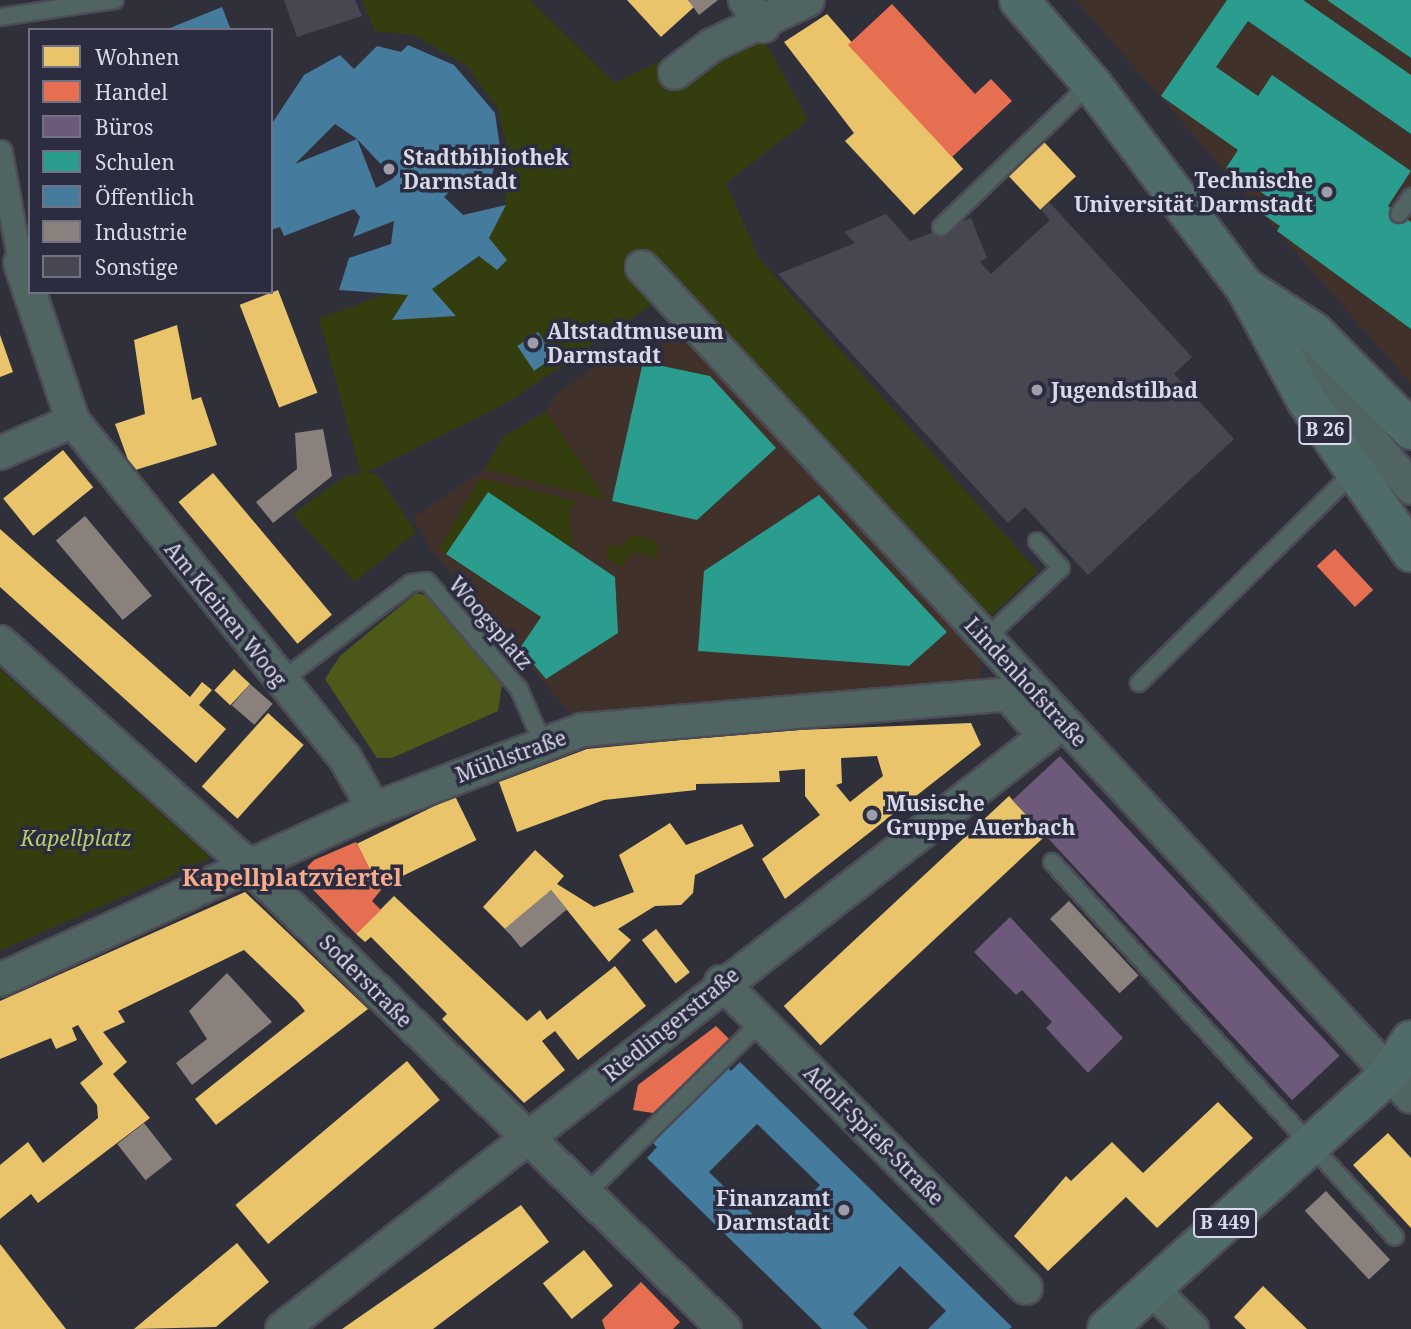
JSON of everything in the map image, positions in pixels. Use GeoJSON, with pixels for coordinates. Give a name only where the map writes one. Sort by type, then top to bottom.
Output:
{"type":"FeatureCollection","features":[{"type":"Feature","properties":{"kind":"main road","name":"B 26"},"geometry":{"type":"LineString","coordinates":[[1019,0],[1091,83],[1245,287],[1282,360],[1354,472],[1411,552]]}},
{"type":"Feature","properties":{"kind":"main road","name":"B 26"},"geometry":{"type":"LineString","coordinates":[[1245,287],[1314,332],[1410,427]]}},
{"type":"Feature","properties":{"kind":"main road","name":"B 449"},"geometry":{"type":"LineString","coordinates":[[1107,1329],[1310,1145],[1404,1080],[1411,1040]]}},
{"type":"Feature","properties":{"kind":"street"},"geometry":{"type":"LineString","coordinates":[[745,0],[763,26]]}},
{"type":"Feature","properties":{"kind":"street"},"geometry":{"type":"LineString","coordinates":[[675,73],[712,44],[763,26],[808,0]]}},
{"type":"Feature","properties":{"kind":"street"},"geometry":{"type":"LineString","coordinates":[[0,152],[4,194],[28,287]]}},
{"type":"Feature","properties":{"kind":"street","name":"Lindenhofstraße"},"geometry":{"type":"LineString","coordinates":[[642,267],[985,639],[1054,729],[1404,1080]]}},
{"type":"Feature","properties":{"kind":"street"},"geometry":{"type":"LineString","coordinates":[[1245,287],[1411,488]]}},
{"type":"Feature","properties":{"kind":"street"},"geometry":{"type":"LineString","coordinates":[[0,453],[73,421],[30,294]]}},
{"type":"Feature","properties":{"kind":"street","name":"Am Kleinen Woog"},"geometry":{"type":"LineString","coordinates":[[73,421],[353,768],[374,809]]}},
{"type":"Feature","properties":{"kind":"street","name":"Soderstraße"},"geometry":{"type":"LineString","coordinates":[[0,642],[249,866],[725,1329]]}},
{"type":"Feature","properties":{"kind":"street","name":"Mühlstraße"},"geometry":{"type":"LineString","coordinates":[[0,980],[374,809],[542,742],[601,727],[1008,694],[1054,729]]}},
{"type":"Feature","properties":{"kind":"street","name":"Riedlingerstraße"},"geometry":{"type":"LineString","coordinates":[[282,1329],[528,1139],[722,982],[1054,729]]}},
{"type":"Feature","properties":{"kind":"street","name":"Adolf-Spieß-Straße"},"geometry":{"type":"LineString","coordinates":[[722,982],[1026,1288]]}},
{"type":"Feature","properties":{"kind":"street"},"geometry":{"type":"LineString","coordinates":[[1152,1289],[1192,1329]]}},
{"type":"Feature","properties":{"kind":"lane"},"geometry":{"type":"LineString","coordinates":[[0,17],[114,0]]}},
{"type":"Feature","properties":{"kind":"lane"},"geometry":{"type":"LineString","coordinates":[[941,227],[1091,83]]}},
{"type":"Feature","properties":{"kind":"lane"},"geometry":{"type":"LineString","coordinates":[[1399,214],[1411,197]]}},
{"type":"Feature","properties":{"kind":"lane"},"geometry":{"type":"LineString","coordinates":[[1139,683],[1354,472]]}},
{"type":"Feature","properties":{"kind":"lane"},"geometry":{"type":"LineString","coordinates":[[985,639],[1061,568],[1037,541]]}},
{"type":"Feature","properties":{"kind":"lane","name":"Woogsplatz"},"geometry":{"type":"LineString","coordinates":[[281,681],[411,583],[427,581],[520,689],[542,742]]}},
{"type":"Feature","properties":{"kind":"lane"},"geometry":{"type":"LineString","coordinates":[[1052,862],[1395,1237]]}},
{"type":"Feature","properties":{"kind":"lane"},"geometry":{"type":"LineString","coordinates":[[585,1195],[700,1087],[761,1022]]}},
{"type":"Feature","properties":{"kind":"shaded area","name":"Technische Universität Darmstadt"},"geometry":{"type":"Polygon","coordinates":[[[1076,0],[1411,0],[1411,384],[1076,0]]]}},
{"type":"Feature","properties":{"kind":"shaded area"},"geometry":{"type":"Polygon","coordinates":[[[683,323],[982,650],[978,690],[573,716],[430,548],[413,518],[485,469],[503,437],[543,416],[557,394],[609,356],[643,362],[683,323]]]}},
{"type":"Feature","properties":{"kind":"green space"},"geometry":{"type":"Polygon","coordinates":[[[362,0],[530,0],[615,83],[751,16],[808,120],[726,183],[759,258],[1038,572],[984,622],[669,293],[505,404],[366,473],[377,474],[416,532],[355,582],[293,514],[345,476],[361,474],[319,318],[471,265],[505,204],[510,159],[497,107],[465,64],[413,35],[375,31],[362,0]]]}},
{"type":"Feature","properties":{"kind":"green space"},"geometry":{"type":"Polygon","coordinates":[[[546,411],[607,500],[485,469],[503,437],[546,411]]]}},
{"type":"Feature","properties":{"kind":"green space"},"geometry":{"type":"Polygon","coordinates":[[[480,478],[577,501],[569,510],[572,548],[488,492],[446,554],[439,548],[480,478]]]}},
{"type":"Feature","properties":{"kind":"green space"},"geometry":{"type":"Polygon","coordinates":[[[632,535],[657,541],[658,558],[633,552],[622,567],[607,558],[607,544],[619,547],[632,535]]]}},
{"type":"Feature","properties":{"kind":"green space"},"geometry":{"type":"Polygon","coordinates":[[[416,593],[432,597],[502,685],[498,711],[392,758],[377,758],[325,679],[340,656],[416,593]]]}},
{"type":"Feature","properties":{"kind":"green space","name":"Kapellplatz"},"geometry":{"type":"Polygon","coordinates":[[[0,669],[211,858],[0,951],[0,669]]]}},
{"type":"Feature","properties":{"kind":"building: Wohnen"},"geometry":{"type":"Polygon","coordinates":[[[627,0],[688,0],[694,7],[661,37],[627,0]]]}},
{"type":"Feature","properties":{"kind":"building: Wohnen"},"geometry":{"type":"Polygon","coordinates":[[[827,14],[963,169],[914,215],[845,141],[854,133],[784,42],[827,14]]]}},
{"type":"Feature","properties":{"kind":"building: Wohnen"},"geometry":{"type":"Polygon","coordinates":[[[1044,142],[1076,176],[1040,210],[1008,175],[1044,142]]]}},
{"type":"Feature","properties":{"kind":"building: Wohnen"},"geometry":{"type":"Polygon","coordinates":[[[278,290],[317,393],[279,407],[240,305],[278,290]]]}},
{"type":"Feature","properties":{"kind":"building: Wohnen"},"geometry":{"type":"Polygon","coordinates":[[[177,325],[192,400],[201,397],[217,445],[132,471],[115,424],[145,414],[134,340],[177,325]]]}},
{"type":"Feature","properties":{"kind":"building: Wohnen"},"geometry":{"type":"Polygon","coordinates":[[[0,335],[13,372],[0,377],[0,335]]]}},
{"type":"Feature","properties":{"kind":"building: Wohnen"},"geometry":{"type":"Polygon","coordinates":[[[63,450],[93,487],[33,536],[3,498],[63,450]]]}},
{"type":"Feature","properties":{"kind":"building: Wohnen"},"geometry":{"type":"Polygon","coordinates":[[[213,473],[332,615],[297,644],[179,502],[213,473]]]}},
{"type":"Feature","properties":{"kind":"building: Wohnen"},"geometry":{"type":"Polygon","coordinates":[[[0,529],[190,697],[202,682],[212,690],[199,705],[226,729],[196,763],[0,587],[0,529]]]}},
{"type":"Feature","properties":{"kind":"building: Wohnen"},"geometry":{"type":"Polygon","coordinates":[[[234,669],[250,684],[230,705],[214,690],[234,669]]]}},
{"type":"Feature","properties":{"kind":"building: Wohnen"},"geometry":{"type":"Polygon","coordinates":[[[268,713],[304,745],[237,819],[202,787],[268,713]]]}},
{"type":"Feature","properties":{"kind":"building: Wohnen"},"geometry":{"type":"Polygon","coordinates":[[[971,723],[981,745],[785,899],[762,859],[820,815],[805,796],[805,769],[779,771],[780,782],[696,784],[696,790],[604,800],[517,832],[499,782],[587,749],[775,731],[971,723]],[[877,756],[841,758],[842,783],[836,785],[850,802],[883,776],[877,756]]]}},
{"type":"Feature","properties":{"kind":"building: Wohnen"},"geometry":{"type":"Polygon","coordinates":[[[455,796],[476,840],[379,888],[357,844],[455,796]]]}},
{"type":"Feature","properties":{"kind":"building: Wohnen"},"geometry":{"type":"Polygon","coordinates":[[[1009,796],[1046,835],[821,1046],[784,1006],[1009,796]]]}},
{"type":"Feature","properties":{"kind":"building: Wohnen"},"geometry":{"type":"Polygon","coordinates":[[[670,823],[686,845],[742,824],[754,846],[695,875],[693,893],[681,905],[655,906],[618,929],[631,940],[609,962],[551,890],[510,934],[483,907],[535,850],[564,876],[557,884],[594,907],[634,892],[619,855],[670,823]]]}},
{"type":"Feature","properties":{"kind":"building: Wohnen"},"geometry":{"type":"Polygon","coordinates":[[[245,892],[368,1009],[216,1125],[195,1099],[305,1011],[297,1001],[244,950],[118,1011],[125,1022],[103,1032],[127,1062],[113,1074],[150,1118],[38,1203],[31,1194],[0,1219],[0,1165],[28,1142],[43,1163],[98,1118],[97,1105],[80,1083],[103,1064],[78,1025],[72,1028],[77,1040],[56,1049],[51,1038],[0,1059],[0,1001],[245,892]]]}},
{"type":"Feature","properties":{"kind":"building: Wohnen"},"geometry":{"type":"Polygon","coordinates":[[[394,896],[527,1021],[540,1010],[547,1020],[615,966],[646,1006],[578,1060],[555,1031],[542,1041],[565,1070],[524,1103],[442,1019],[447,1014],[371,937],[365,942],[356,934],[394,896]]]}},
{"type":"Feature","properties":{"kind":"building: Wohnen"},"geometry":{"type":"Polygon","coordinates":[[[656,929],[690,972],[676,983],[642,940],[656,929]]]}},
{"type":"Feature","properties":{"kind":"building: Wohnen"},"geometry":{"type":"Polygon","coordinates":[[[407,1061],[440,1100],[268,1244],[235,1205],[407,1061]]]}},
{"type":"Feature","properties":{"kind":"building: Wohnen"},"geometry":{"type":"Polygon","coordinates":[[[1218,1102],[1253,1138],[1157,1228],[1126,1197],[1048,1271],[1014,1236],[1066,1176],[1071,1181],[1112,1142],[1143,1173],[1218,1102]]]}},
{"type":"Feature","properties":{"kind":"building: Wohnen"},"geometry":{"type":"Polygon","coordinates":[[[1388,1133],[1411,1158],[1411,1228],[1353,1165],[1388,1133]]]}},
{"type":"Feature","properties":{"kind":"building: Wohnen"},"geometry":{"type":"Polygon","coordinates":[[[521,1205],[549,1242],[433,1329],[342,1329],[521,1205]]]}},
{"type":"Feature","properties":{"kind":"building: Wohnen"},"geometry":{"type":"Polygon","coordinates":[[[237,1243],[269,1282],[216,1327],[134,1329],[237,1243]]]}},
{"type":"Feature","properties":{"kind":"building: Wohnen"},"geometry":{"type":"Polygon","coordinates":[[[0,1244],[66,1329],[0,1329],[0,1244]]]}},
{"type":"Feature","properties":{"kind":"building: Wohnen"},"geometry":{"type":"Polygon","coordinates":[[[584,1250],[613,1286],[572,1319],[543,1283],[584,1250]]]}},
{"type":"Feature","properties":{"kind":"building: Wohnen"},"geometry":{"type":"Polygon","coordinates":[[[1263,1286],[1307,1329],[1246,1329],[1234,1317],[1263,1286]]]}},
{"type":"Feature","properties":{"kind":"building: Handel"},"geometry":{"type":"Polygon","coordinates":[[[892,4],[975,94],[991,79],[1012,101],[952,157],[848,45],[892,4]]]}},
{"type":"Feature","properties":{"kind":"building: Handel"},"geometry":{"type":"Polygon","coordinates":[[[1335,549],[1373,590],[1355,607],[1317,566],[1335,549]]]}},
{"type":"Feature","properties":{"kind":"building: Handel"},"geometry":{"type":"Polygon","coordinates":[[[356,842],[381,890],[372,901],[381,910],[356,934],[299,875],[314,860],[356,842]]]}},
{"type":"Feature","properties":{"kind":"building: Handel"},"geometry":{"type":"Polygon","coordinates":[[[716,1026],[730,1040],[653,1113],[633,1110],[638,1085],[716,1026]]]}},
{"type":"Feature","properties":{"kind":"building: Handel"},"geometry":{"type":"Polygon","coordinates":[[[641,1282],[680,1322],[673,1329],[605,1329],[602,1320],[641,1282]]]}},
{"type":"Feature","properties":{"kind":"building: Büros"},"geometry":{"type":"Polygon","coordinates":[[[1060,756],[1340,1056],[1292,1100],[1012,800],[1060,756]]]}},
{"type":"Feature","properties":{"kind":"building: Büros"},"geometry":{"type":"Polygon","coordinates":[[[1010,917],[1123,1038],[1088,1073],[1046,1028],[1052,1022],[1022,990],[1016,995],[974,952],[1010,917]]]}},
{"type":"Feature","properties":{"kind":"building: Schulen","name":"Technische Universität Darmstadt"},"geometry":{"type":"Polygon","coordinates":[[[1227,0],[1303,0],[1411,75],[1411,134],[1248,21],[1216,67],[1258,96],[1272,75],[1411,171],[1388,206],[1411,222],[1411,329],[1277,231],[1280,226],[1258,211],[1268,197],[1226,168],[1238,150],[1161,96],[1227,0]]]}},
{"type":"Feature","properties":{"kind":"building: Schulen"},"geometry":{"type":"Polygon","coordinates":[[[1327,0],[1411,0],[1411,58],[1327,0]]]}},
{"type":"Feature","properties":{"kind":"building: Schulen"},"geometry":{"type":"Polygon","coordinates":[[[643,362],[710,376],[776,448],[697,520],[612,501],[643,362]]]}},
{"type":"Feature","properties":{"kind":"building: Schulen"},"geometry":{"type":"Polygon","coordinates":[[[488,492],[615,577],[618,633],[546,679],[520,648],[541,617],[446,554],[488,492]]]}},
{"type":"Feature","properties":{"kind":"building: Schulen"},"geometry":{"type":"Polygon","coordinates":[[[819,495],[947,632],[909,666],[698,651],[704,571],[819,495]]]}},
{"type":"Feature","properties":{"kind":"building: Öffentlich"},"geometry":{"type":"Polygon","coordinates":[[[222,7],[230,28],[170,28],[222,7]]]}},
{"type":"Feature","properties":{"kind":"building: Öffentlich"},"geometry":{"type":"Polygon","coordinates":[[[408,45],[454,65],[495,113],[500,148],[492,175],[478,189],[464,176],[444,197],[463,215],[506,205],[489,238],[507,260],[497,270],[479,256],[432,289],[456,316],[392,320],[408,295],[339,290],[349,258],[391,244],[394,221],[353,237],[360,217],[354,209],[284,236],[280,227],[273,229],[273,122],[304,75],[340,55],[354,69],[377,46],[401,52],[408,45]],[[335,124],[295,164],[357,139],[335,124]],[[357,139],[376,188],[394,178],[357,139]]]}},
{"type":"Feature","properties":{"kind":"building: Öffentlich"},"geometry":{"type":"Polygon","coordinates":[[[538,332],[555,357],[534,371],[517,346],[538,332]]]}},
{"type":"Feature","properties":{"kind":"building: Öffentlich","name":"Finanzamt Darmstadt"},"geometry":{"type":"Polygon","coordinates":[[[740,1062],[1012,1327],[928,1329],[946,1311],[900,1266],[853,1314],[868,1329],[822,1329],[647,1158],[657,1147],[651,1141],[725,1065],[731,1071],[740,1062]],[[757,1124],[709,1172],[773,1234],[820,1185],[757,1124]]]}},
{"type":"Feature","properties":{"kind":"building: Industrie"},"geometry":{"type":"Polygon","coordinates":[[[688,0],[718,0],[699,15],[688,0]]]}},
{"type":"Feature","properties":{"kind":"building: Industrie"},"geometry":{"type":"Polygon","coordinates":[[[323,429],[332,476],[273,523],[256,502],[297,469],[295,433],[323,429]]]}},
{"type":"Feature","properties":{"kind":"building: Industrie"},"geometry":{"type":"Polygon","coordinates":[[[85,516],[152,596],[123,620],[56,540],[85,516]]]}},
{"type":"Feature","properties":{"kind":"building: Industrie"},"geometry":{"type":"Polygon","coordinates":[[[250,684],[273,704],[254,725],[232,705],[250,684]]]}},
{"type":"Feature","properties":{"kind":"building: Industrie"},"geometry":{"type":"Polygon","coordinates":[[[551,890],[567,909],[521,948],[505,929],[551,890]]]}},
{"type":"Feature","properties":{"kind":"building: Industrie"},"geometry":{"type":"Polygon","coordinates":[[[1069,901],[1139,976],[1120,993],[1050,919],[1069,901]]]}},
{"type":"Feature","properties":{"kind":"building: Industrie"},"geometry":{"type":"Polygon","coordinates":[[[227,973],[272,1022],[192,1085],[176,1063],[207,1039],[189,1011],[227,973]]]}},
{"type":"Feature","properties":{"kind":"building: Industrie"},"geometry":{"type":"Polygon","coordinates":[[[144,1123],[172,1159],[146,1180],[117,1144],[144,1123]]]}},
{"type":"Feature","properties":{"kind":"building: Industrie"},"geometry":{"type":"Polygon","coordinates":[[[1326,1191],[1390,1260],[1369,1280],[1305,1211],[1326,1191]]]}},
{"type":"Feature","properties":{"kind":"building: Sonstige"},"geometry":{"type":"Polygon","coordinates":[[[284,0],[355,0],[362,16],[297,37],[284,0]]]}},
{"type":"Feature","properties":{"kind":"building: Sonstige","name":"Jugendstilbad"},"geometry":{"type":"Polygon","coordinates":[[[1049,202],[1192,357],[1174,374],[1234,439],[1088,575],[1025,507],[1008,523],[778,274],[855,243],[844,232],[886,214],[910,241],[971,218],[987,258],[980,262],[991,274],[1050,220],[1041,210],[1049,202]]]}},
{"type":"Feature","properties":{"kind":"place","name":"Stadtbibliothek Darmstadt"},"geometry":{"type":"Point","coordinates":[389,169]}},
{"type":"Feature","properties":{"kind":"place","name":"Technische Universität Darmstadt"},"geometry":{"type":"Point","coordinates":[1327,192]}},
{"type":"Feature","properties":{"kind":"place","name":"Altstadtmuseum Darmstadt"},"geometry":{"type":"Point","coordinates":[533,343]}},
{"type":"Feature","properties":{"kind":"place","name":"Jugendstilbad"},"geometry":{"type":"Point","coordinates":[1037,390]}},
{"type":"Feature","properties":{"kind":"place","name":"Musische Gruppe Auerbach"},"geometry":{"type":"Point","coordinates":[872,815]}},
{"type":"Feature","properties":{"kind":"place","name":"Finanzamt Darmstadt"},"geometry":{"type":"Point","coordinates":[844,1210]}},
{"type":"Feature","properties":{"kind":"district","name":"Kapellplatzviertel"},"geometry":{"type":"Point","coordinates":[292,877]}}]}
